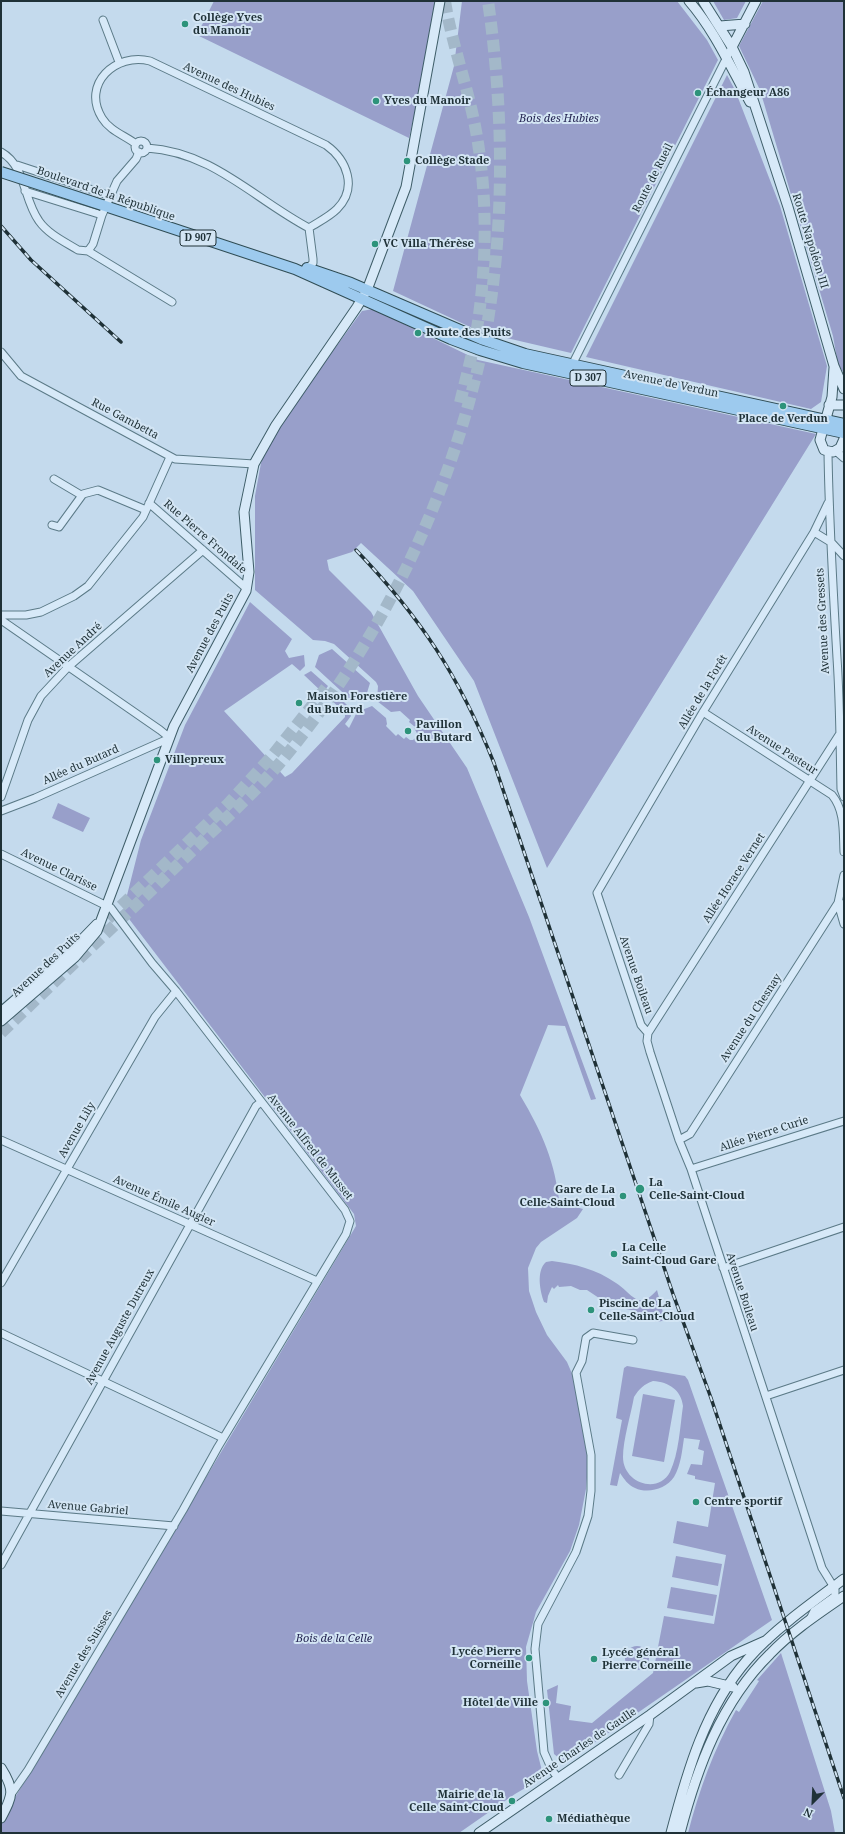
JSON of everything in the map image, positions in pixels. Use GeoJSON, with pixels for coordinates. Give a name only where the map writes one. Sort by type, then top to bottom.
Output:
{"type":"FeatureCollection","features":[{"type":"Feature","properties":{"kind":"main road","name":"Boulevard de la République"},"geometry":{"type":"LineString","coordinates":[[1,172],[104,209],[295,269],[364,294]]}},
{"type":"Feature","properties":{"kind":"main road","name":"Boulevard de la République"},"geometry":{"type":"LineString","coordinates":[[295,269],[308,268],[328,274],[364,294]]}},
{"type":"Feature","properties":{"kind":"main road","name":"Avenue de Verdun"},"geometry":{"type":"LineString","coordinates":[[364,294],[502,348],[824,424],[844,433]]}},
{"type":"Feature","properties":{"kind":"main road","name":"Avenue de Verdun"},"geometry":{"type":"LineString","coordinates":[[364,294],[451,339],[523,364],[824,424],[844,424]]}},
{"type":"Feature","properties":{"kind":"street","name":"Avenue des Puits"},"geometry":{"type":"LineString","coordinates":[[1,1021],[83,949],[97,931],[180,713],[243,597],[249,572],[244,512],[254,464],[276,425],[364,294],[406,187],[440,1]]}},
{"type":"Feature","properties":{"kind":"street","name":"Route Napoléon III"},"geometry":{"type":"LineString","coordinates":[[689,1],[700,13],[727,58],[761,123]]}},
{"type":"Feature","properties":{"kind":"street","name":"Route Napoléon III"},"geometry":{"type":"LineString","coordinates":[[703,1],[720,26],[744,72],[803,258],[834,366],[844,389]]}},
{"type":"Feature","properties":{"kind":"street","name":"Route de Rueil"},"geometry":{"type":"LineString","coordinates":[[572,365],[756,1]]}},
{"type":"Feature","properties":{"kind":"street"},"geometry":{"type":"LineString","coordinates":[[102,20],[120,62],[106,72],[100,81],[96,95],[96,102],[101,117],[106,124],[136,144]]}},
{"type":"Feature","properties":{"kind":"street"},"geometry":{"type":"LineString","coordinates":[[720,26],[744,24]]}},
{"type":"Feature","properties":{"kind":"street","name":"Avenue des Hubies"},"geometry":{"type":"LineString","coordinates":[[120,62],[134,59],[150,62],[326,145],[335,151],[344,164],[347,172],[347,193],[338,209],[309,228]]}},
{"type":"Feature","properties":{"kind":"street"},"geometry":{"type":"LineString","coordinates":[[136,144],[138,141],[144,141],[147,148]]}},
{"type":"Feature","properties":{"kind":"street"},"geometry":{"type":"LineString","coordinates":[[136,144],[135,148],[139,152]]}},
{"type":"Feature","properties":{"kind":"street"},"geometry":{"type":"LineString","coordinates":[[139,152],[144,152],[147,148],[164,149],[207,163],[309,228],[313,263],[308,268]]}},
{"type":"Feature","properties":{"kind":"street"},"geometry":{"type":"LineString","coordinates":[[1,152],[8,156],[17,165],[38,220],[44,228],[78,250],[88,251],[172,302]]}},
{"type":"Feature","properties":{"kind":"street"},"geometry":{"type":"LineString","coordinates":[[88,251],[93,244],[104,209],[120,175],[136,159],[139,152]]}},
{"type":"Feature","properties":{"kind":"street"},"geometry":{"type":"LineString","coordinates":[[17,165],[111,196]]}},
{"type":"Feature","properties":{"kind":"street"},"geometry":{"type":"LineString","coordinates":[[26,191],[104,209]]}},
{"type":"Feature","properties":{"kind":"street","name":"Rue Gambetta"},"geometry":{"type":"LineString","coordinates":[[1,352],[21,376],[170,457],[175,459],[254,464]]}},
{"type":"Feature","properties":{"kind":"street","name":"Route Napoléon III"},"geometry":{"type":"LineString","coordinates":[[824,424],[829,405],[834,366]]}},
{"type":"Feature","properties":{"kind":"street"},"geometry":{"type":"LineString","coordinates":[[829,405],[844,405]]}},
{"type":"Feature","properties":{"kind":"street"},"geometry":{"type":"LineString","coordinates":[[824,424],[820,444],[844,458]]}},
{"type":"Feature","properties":{"kind":"street"},"geometry":{"type":"LineString","coordinates":[[832,452],[840,448],[844,439]]}},
{"type":"Feature","properties":{"kind":"street","name":"Avenue des Gressets"},"geometry":{"type":"LineString","coordinates":[[832,452],[828,503],[832,543],[831,571],[837,659],[841,789],[844,797]]}},
{"type":"Feature","properties":{"kind":"street"},"geometry":{"type":"LineString","coordinates":[[1,615],[26,615],[41,612],[74,596],[88,586],[143,517],[170,457]]}},
{"type":"Feature","properties":{"kind":"street"},"geometry":{"type":"LineString","coordinates":[[54,479],[81,495]]}},
{"type":"Feature","properties":{"kind":"street"},"geometry":{"type":"LineString","coordinates":[[52,525],[59,527],[81,495],[98,490],[146,510]]}},
{"type":"Feature","properties":{"kind":"street","name":"Rue Pierre Frondaie"},"geometry":{"type":"LineString","coordinates":[[149,503],[246,588]]}},
{"type":"Feature","properties":{"kind":"street","name":"Allée de la Forêt"},"geometry":{"type":"LineString","coordinates":[[596,892],[703,712],[814,532],[828,503]]}},
{"type":"Feature","properties":{"kind":"street"},"geometry":{"type":"LineString","coordinates":[[814,532],[832,543],[844,556]]}},
{"type":"Feature","properties":{"kind":"street","name":"Avenue André"},"geometry":{"type":"LineString","coordinates":[[1,797],[28,720],[41,696],[68,667],[202,550]]}},
{"type":"Feature","properties":{"kind":"street"},"geometry":{"type":"LineString","coordinates":[[1,620],[170,738]]}},
{"type":"Feature","properties":{"kind":"street"},"geometry":{"type":"LineString","coordinates":[[837,659],[844,664]]}},
{"type":"Feature","properties":{"kind":"street","name":"Avenue Pasteur"},"geometry":{"type":"LineString","coordinates":[[703,712],[832,795],[839,805],[842,814],[844,852]]}},
{"type":"Feature","properties":{"kind":"street","name":"Allée Horace Vernet"},"geometry":{"type":"LineString","coordinates":[[648,1033],[652,1029],[657,1018],[839,735]]}},
{"type":"Feature","properties":{"kind":"street","name":"Allée du Butard"},"geometry":{"type":"LineString","coordinates":[[1,810],[35,798],[170,738]]}},
{"type":"Feature","properties":{"kind":"street","name":"Avenue Clarisse"},"geometry":{"type":"LineString","coordinates":[[1,854],[107,905]]}},
{"type":"Feature","properties":{"kind":"street"},"geometry":{"type":"LineString","coordinates":[[844,875],[841,903],[844,924]]}},
{"type":"Feature","properties":{"kind":"street","name":"Avenue Boileau"},"geometry":{"type":"LineString","coordinates":[[596,892],[641,1025],[648,1033],[648,1047],[679,1140],[691,1169],[822,1568],[834,1587]]}},
{"type":"Feature","properties":{"kind":"street","name":"Avenue du Chesnay"},"geometry":{"type":"LineString","coordinates":[[679,1140],[690,1134],[841,903]]}},
{"type":"Feature","properties":{"kind":"street","name":"Avenue Alfred de Musset"},"geometry":{"type":"LineString","coordinates":[[107,905],[114,910],[152,963],[176,991],[345,1210],[350,1221],[346,1234],[223,1438],[174,1526]]}},
{"type":"Feature","properties":{"kind":"street","name":"Avenue des Puits"},"geometry":{"type":"LineString","coordinates":[[1,1012],[65,957],[100,922]]}},
{"type":"Feature","properties":{"kind":"street","name":"Avenue Lily"},"geometry":{"type":"LineString","coordinates":[[1,1283],[155,1017],[176,991]]}},
{"type":"Feature","properties":{"kind":"street","name":"Avenue Auguste Dutreux"},"geometry":{"type":"LineString","coordinates":[[1,1565],[256,1106],[261,1102]]}},
{"type":"Feature","properties":{"kind":"street","name":"Allée Pierre Curie"},"geometry":{"type":"LineString","coordinates":[[691,1169],[844,1120]]}},
{"type":"Feature","properties":{"kind":"street","name":"Avenue Émile Augier"},"geometry":{"type":"LineString","coordinates":[[1,1140],[317,1281]]}},
{"type":"Feature","properties":{"kind":"street"},"geometry":{"type":"LineString","coordinates":[[723,1268],[844,1227]]}},
{"type":"Feature","properties":{"kind":"street"},"geometry":{"type":"LineString","coordinates":[[1,1333],[223,1438]]}},
{"type":"Feature","properties":{"kind":"street"},"geometry":{"type":"LineString","coordinates":[[558,1778],[552,1770],[544,1752],[535,1649],[538,1624],[576,1552],[588,1516],[591,1491],[591,1455],[576,1373],[580,1367],[586,1338],[589,1335],[593,1333],[633,1340]]}},
{"type":"Feature","properties":{"kind":"street"},"geometry":{"type":"LineString","coordinates":[[766,1396],[844,1370]]}},
{"type":"Feature","properties":{"kind":"street","name":"Avenue Gabriel"},"geometry":{"type":"LineString","coordinates":[[1,1511],[174,1526]]}},
{"type":"Feature","properties":{"kind":"street","name":"Avenue des Suisses"},"geometry":{"type":"LineString","coordinates":[[12,1793],[28,1770],[174,1526]]}},
{"type":"Feature","properties":{"kind":"street"},"geometry":{"type":"LineString","coordinates":[[671,1833],[695,1753],[708,1723],[728,1685],[745,1663],[767,1640],[844,1579]]}},
{"type":"Feature","properties":{"kind":"street"},"geometry":{"type":"LineString","coordinates":[[810,1620],[814,1611],[835,1596],[836,1591],[834,1587]]}},
{"type":"Feature","properties":{"kind":"street"},"geometry":{"type":"LineString","coordinates":[[680,1833],[701,1764],[716,1730],[740,1689],[769,1654],[810,1620],[844,1596]]}},
{"type":"Feature","properties":{"kind":"street","name":"Avenue Charles de Gaulle"},"geometry":{"type":"LineString","coordinates":[[479,1833],[650,1715],[731,1656],[767,1640]]}},
{"type":"Feature","properties":{"kind":"street"},"geometry":{"type":"LineString","coordinates":[[731,1656],[745,1663]]}},
{"type":"Feature","properties":{"kind":"street"},"geometry":{"type":"LineString","coordinates":[[745,1663],[747,1680]]}},
{"type":"Feature","properties":{"kind":"street"},"geometry":{"type":"LineString","coordinates":[[695,1683],[708,1681],[740,1689]]}},
{"type":"Feature","properties":{"kind":"street"},"geometry":{"type":"LineString","coordinates":[[619,1775],[649,1724],[650,1715]]}},
{"type":"Feature","properties":{"kind":"street"},"geometry":{"type":"LineString","coordinates":[[1,1768],[10,1782],[12,1793],[1,1818]]}},
{"type":"Feature","properties":{"kind":"green space","name":"Yves du Manoir"},"geometry":{"type":"Polygon","coordinates":[[[214,1],[436,1],[426,65],[409,138],[197,35],[214,1]]]}},
{"type":"Feature","properties":{"kind":"green space","name":"Bois des Hubies"},"geometry":{"type":"Polygon","coordinates":[[[462,1],[677,1],[707,40],[718,60],[571,353],[481,332],[393,291],[454,66],[462,1]]]}},
{"type":"Feature","properties":{"kind":"green space"},"geometry":{"type":"Polygon","coordinates":[[[713,1],[746,1],[737,18],[724,20],[713,1]]]}},
{"type":"Feature","properties":{"kind":"green space"},"geometry":{"type":"Polygon","coordinates":[[[763,1],[844,1],[844,373],[838,365],[833,336],[760,90],[739,46],[763,1]]]}},
{"type":"Feature","properties":{"kind":"green space"},"geometry":{"type":"Polygon","coordinates":[[[727,75],[735,90],[780,206],[827,366],[821,402],[811,409],[586,357],[727,75]]]}},
{"type":"Feature","properties":{"kind":"green space","name":"Bois de la Celle"},"geometry":{"type":"Polygon","coordinates":[[[373,309],[478,360],[816,434],[547,868],[474,681],[413,591],[361,543],[352,552],[327,560],[329,570],[371,612],[418,696],[467,768],[529,917],[596,1099],[591,1100],[565,1026],[548,1025],[520,1095],[547,1148],[555,1176],[560,1207],[576,1207],[583,1209],[577,1218],[541,1242],[536,1248],[528,1268],[529,1291],[536,1312],[547,1335],[567,1362],[576,1383],[589,1455],[586,1489],[579,1525],[570,1551],[536,1612],[526,1647],[527,1681],[537,1751],[542,1771],[539,1780],[515,1794],[459,1833],[1,1833],[1,1821],[356,1226],[354,1214],[123,911],[141,840],[185,725],[250,602],[292,639],[285,651],[289,658],[304,655],[305,666],[300,671],[292,664],[224,711],[285,777],[292,773],[345,717],[345,713],[329,698],[335,693],[347,705],[351,716],[345,724],[349,728],[357,712],[372,706],[386,718],[386,726],[396,736],[398,734],[404,739],[406,737],[413,740],[418,735],[414,728],[415,727],[409,722],[410,720],[400,711],[391,712],[377,701],[378,686],[376,682],[334,644],[325,641],[313,640],[255,590],[255,496],[261,463],[266,449],[283,420],[362,311],[373,309]]]}},
{"type":"Feature","properties":{"kind":"green space"},"geometry":{"type":"Polygon","coordinates":[[[332,649],[370,683],[366,696],[353,702],[315,667],[319,655],[332,649]]]}},
{"type":"Feature","properties":{"kind":"green space"},"geometry":{"type":"Polygon","coordinates":[[[311,671],[328,686],[323,693],[304,675],[311,671]]]}},
{"type":"Feature","properties":{"kind":"green space"},"geometry":{"type":"Polygon","coordinates":[[[58,803],[90,818],[83,832],[52,818],[58,803]]]}},
{"type":"Feature","properties":{"kind":"green space"},"geometry":{"type":"Polygon","coordinates":[[[552,1261],[577,1266],[601,1274],[639,1300],[648,1298],[657,1290],[665,1320],[658,1322],[635,1317],[636,1311],[611,1306],[587,1290],[580,1290],[571,1286],[559,1287],[558,1285],[554,1289],[552,1287],[547,1303],[544,1302],[540,1287],[541,1270],[546,1262],[552,1261]]]}},
{"type":"Feature","properties":{"kind":"green space"},"geometry":{"type":"Polygon","coordinates":[[[627,1366],[685,1376],[688,1380],[772,1620],[565,1763],[554,1754],[547,1690],[558,1685],[556,1703],[571,1706],[569,1720],[592,1723],[653,1673],[664,1616],[714,1624],[726,1555],[673,1543],[677,1521],[708,1527],[715,1483],[695,1479],[695,1476],[687,1474],[691,1464],[702,1465],[704,1451],[698,1449],[700,1440],[684,1438],[681,1458],[674,1477],[662,1487],[651,1490],[640,1490],[628,1484],[620,1473],[617,1486],[610,1485],[622,1420],[616,1418],[624,1368],[627,1366]],[[653,1381],[644,1385],[634,1397],[623,1450],[625,1466],[629,1474],[642,1483],[658,1483],[665,1479],[673,1465],[680,1431],[683,1406],[680,1395],[669,1385],[653,1381]]]}},
{"type":"Feature","properties":{"kind":"green space"},"geometry":{"type":"Polygon","coordinates":[[[643,1394],[675,1400],[664,1462],[632,1456],[643,1394]]]}},
{"type":"Feature","properties":{"kind":"green space"},"geometry":{"type":"Polygon","coordinates":[[[676,1556],[722,1564],[718,1586],[672,1577],[676,1556]]]}},
{"type":"Feature","properties":{"kind":"green space"},"geometry":{"type":"Polygon","coordinates":[[[671,1587],[717,1595],[713,1616],[667,1608],[671,1587]]]}},
{"type":"Feature","properties":{"kind":"green space"},"geometry":{"type":"Polygon","coordinates":[[[637,1646],[646,1649],[649,1658],[646,1667],[637,1670],[628,1667],[625,1658],[628,1649],[637,1646]]]}},
{"type":"Feature","properties":{"kind":"green space"},"geometry":{"type":"Polygon","coordinates":[[[781,1653],[831,1811],[835,1833],[688,1833],[708,1770],[728,1725],[736,1710],[739,1712],[759,1681],[757,1680],[781,1653]]]}},
{"type":"Feature","properties":{"kind":"tunnel"},"geometry":{"type":"LineString","coordinates":[[445,1],[476,131],[480,154],[485,223],[482,292],[479,315],[473,350],[459,407]]}},
{"type":"Feature","properties":{"kind":"tunnel"},"geometry":{"type":"LineString","coordinates":[[1,1033],[239,806],[279,764],[312,722],[371,634],[396,588],[419,540],[439,492],[457,442],[472,391],[481,356],[493,280],[497,241],[500,160],[497,80],[488,1]]}},
{"type":"Feature","properties":{"kind":"tunnel"},"geometry":{"type":"LineString","coordinates":[[95,931],[228,804],[272,756],[326,688]]}},
{"type":"Feature","properties":{"kind":"railway"},"geometry":{"type":"LineString","coordinates":[[1,226],[31,260],[121,342]]}},
{"type":"Feature","properties":{"kind":"railway"},"geometry":{"type":"LineString","coordinates":[[356,550],[400,600],[436,649],[467,703],[494,763],[673,1294],[711,1398],[844,1798]]}},
{"type":"Feature","properties":{"kind":"place","name":"Collège Yves du Manoir"},"geometry":{"type":"Point","coordinates":[185,24]}},
{"type":"Feature","properties":{"kind":"place","name":"Échangeur A86"},"geometry":{"type":"Point","coordinates":[698,93]}},
{"type":"Feature","properties":{"kind":"place","name":"Yves du Manoir"},"geometry":{"type":"Point","coordinates":[376,101]}},
{"type":"Feature","properties":{"kind":"place","name":"Collège Stade"},"geometry":{"type":"Point","coordinates":[407,161]}},
{"type":"Feature","properties":{"kind":"place","name":"VC Villa Thérèse"},"geometry":{"type":"Point","coordinates":[375,244]}},
{"type":"Feature","properties":{"kind":"place","name":"Route des Puits"},"geometry":{"type":"Point","coordinates":[418,333]}},
{"type":"Feature","properties":{"kind":"place","name":"Place de Verdun"},"geometry":{"type":"Point","coordinates":[783,406]}},
{"type":"Feature","properties":{"kind":"place","name":"Maison Forestière du Butard"},"geometry":{"type":"Point","coordinates":[299,703]}},
{"type":"Feature","properties":{"kind":"place","name":"Pavillon du Butard"},"geometry":{"type":"Point","coordinates":[408,731]}},
{"type":"Feature","properties":{"kind":"place","name":"Villepreux"},"geometry":{"type":"Point","coordinates":[157,760]}},
{"type":"Feature","properties":{"kind":"place","name":"La Celle-Saint-Cloud"},"geometry":{"type":"Point","coordinates":[640,1189]}},
{"type":"Feature","properties":{"kind":"place","name":"Gare de La Celle-Saint-Cloud"},"geometry":{"type":"Point","coordinates":[623,1196]}},
{"type":"Feature","properties":{"kind":"place","name":"La Celle Saint-Cloud Gare"},"geometry":{"type":"Point","coordinates":[614,1254]}},
{"type":"Feature","properties":{"kind":"place","name":"Piscine de La Celle-Saint-Cloud"},"geometry":{"type":"Point","coordinates":[591,1310]}},
{"type":"Feature","properties":{"kind":"place","name":"Centre sportif"},"geometry":{"type":"Point","coordinates":[696,1502]}},
{"type":"Feature","properties":{"kind":"place","name":"Lycée Pierre Corneille"},"geometry":{"type":"Point","coordinates":[529,1658]}},
{"type":"Feature","properties":{"kind":"place","name":"Lycée général Pierre Corneille"},"geometry":{"type":"Point","coordinates":[594,1659]}},
{"type":"Feature","properties":{"kind":"place","name":"Hôtel de Ville"},"geometry":{"type":"Point","coordinates":[546,1703]}},
{"type":"Feature","properties":{"kind":"place","name":"Mairie de la Celle Saint-Cloud"},"geometry":{"type":"Point","coordinates":[512,1801]}},
{"type":"Feature","properties":{"kind":"place","name":"Médiathèque"},"geometry":{"type":"Point","coordinates":[549,1819]}}]}
